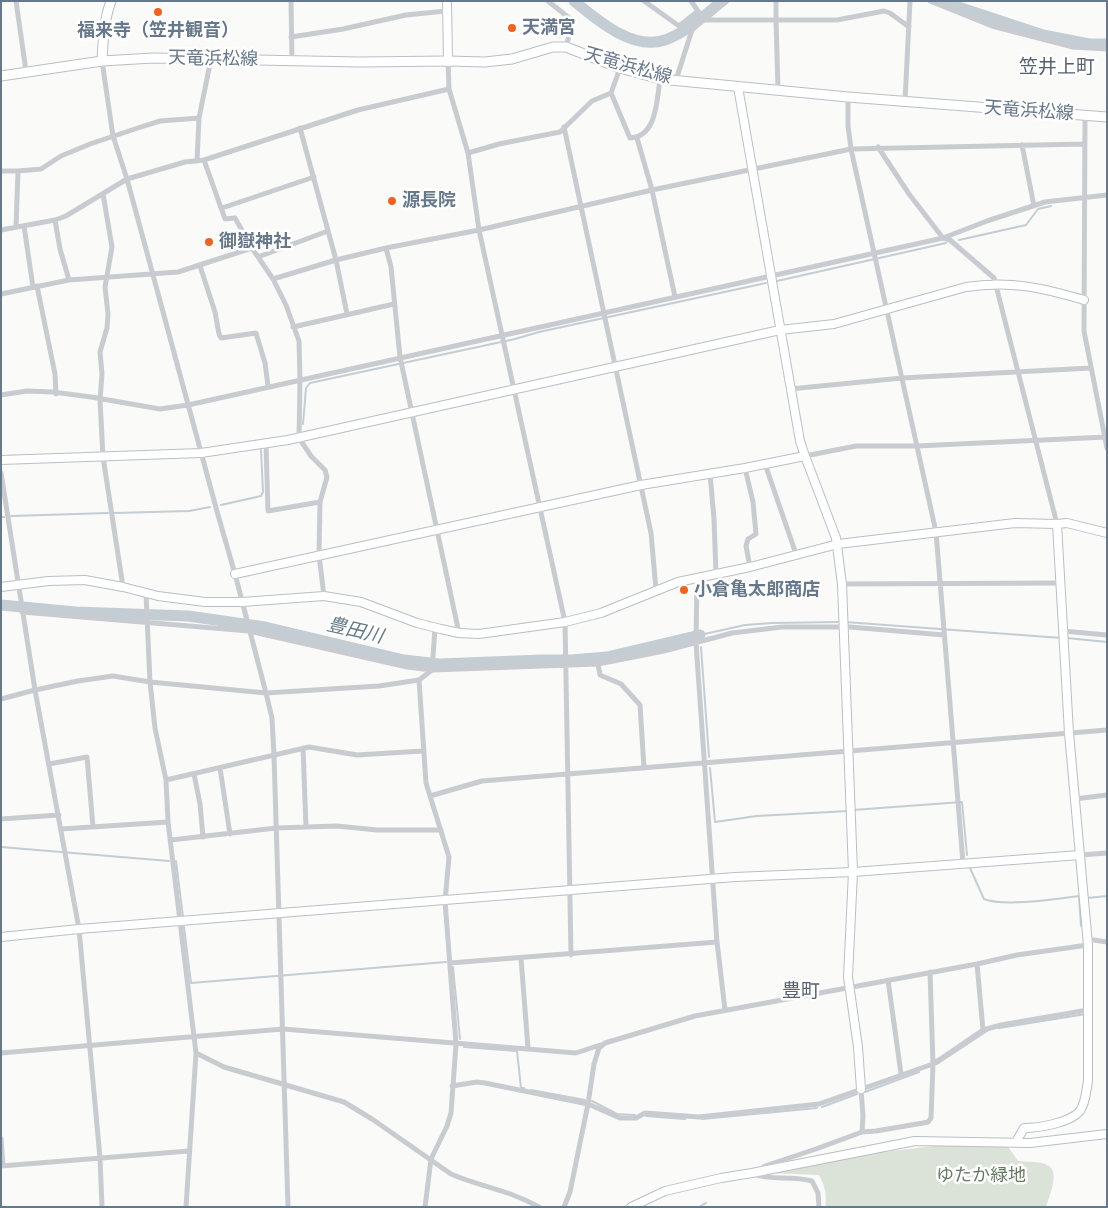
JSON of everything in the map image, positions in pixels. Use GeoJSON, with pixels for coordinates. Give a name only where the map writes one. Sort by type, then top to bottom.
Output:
{"type":"FeatureCollection","features":[{"type":"Feature","properties":{"kind":"main road"},"geometry":{"type":"LineString","coordinates":[[102,60],[104,36],[111,1]]}},
{"type":"Feature","properties":{"kind":"main road","name":"天竜浜松線"},"geometry":{"type":"LineString","coordinates":[[1,76],[102,60],[152,58],[485,62],[512,59],[552,47],[566,47],[620,68],[660,79],[848,97],[1107,117]]}},
{"type":"Feature","properties":{"kind":"street"},"geometry":{"type":"LineString","coordinates":[[16,1],[26,71]]}},
{"type":"Feature","properties":{"kind":"street"},"geometry":{"type":"LineString","coordinates":[[291,1],[292,61]]}},
{"type":"Feature","properties":{"kind":"street"},"geometry":{"type":"LineString","coordinates":[[447,1],[449,89],[468,153],[479,230],[565,622],[571,955]]}},
{"type":"Feature","properties":{"kind":"street"},"geometry":{"type":"LineString","coordinates":[[548,1],[573,21],[566,47]]}},
{"type":"Feature","properties":{"kind":"street"},"geometry":{"type":"LineString","coordinates":[[644,1],[678,26],[701,16],[727,1]]}},
{"type":"Feature","properties":{"kind":"street"},"geometry":{"type":"LineString","coordinates":[[691,1],[701,16]]}},
{"type":"Feature","properties":{"kind":"street"},"geometry":{"type":"LineString","coordinates":[[776,1],[778,90]]}},
{"type":"Feature","properties":{"kind":"street"},"geometry":{"type":"LineString","coordinates":[[905,101],[910,1]]}},
{"type":"Feature","properties":{"kind":"street"},"geometry":{"type":"LineString","coordinates":[[930,1],[992,26],[1073,47],[1107,49]]}},
{"type":"Feature","properties":{"kind":"street"},"geometry":{"type":"LineString","coordinates":[[701,16],[776,20],[837,20],[884,10],[909,27]]}},
{"type":"Feature","properties":{"kind":"street"},"geometry":{"type":"LineString","coordinates":[[291,36],[343,29],[406,15],[446,11]]}},
{"type":"Feature","properties":{"kind":"street"},"geometry":{"type":"LineString","coordinates":[[676,80],[692,30],[701,16]]}},
{"type":"Feature","properties":{"kind":"street"},"geometry":{"type":"LineString","coordinates":[[197,161],[199,118],[211,59]]}},
{"type":"Feature","properties":{"kind":"street"},"geometry":{"type":"LineString","coordinates":[[102,60],[113,136],[127,179],[235,574],[272,718],[288,1207]]}},
{"type":"Feature","properties":{"kind":"street"},"geometry":{"type":"LineString","coordinates":[[620,68],[611,93],[630,138],[637,138],[649,128],[654,114],[660,79]]}},
{"type":"Feature","properties":{"kind":"street"},"geometry":{"type":"LineString","coordinates":[[738,87],[751,170],[800,441],[838,544],[842,584],[852,815],[853,872],[848,960],[849,987],[858,1046],[863,1116],[862,1132]]}},
{"type":"Feature","properties":{"kind":"street"},"geometry":{"type":"LineString","coordinates":[[1,230],[55,220],[66,216],[127,179],[185,162],[204,160],[358,110],[449,89]]}},
{"type":"Feature","properties":{"kind":"street"},"geometry":{"type":"LineString","coordinates":[[468,153],[499,144],[560,132],[592,101],[611,93]]}},
{"type":"Feature","properties":{"kind":"street"},"geometry":{"type":"LineString","coordinates":[[848,97],[848,126],[851,149],[936,532],[963,863]]}},
{"type":"Feature","properties":{"kind":"street"},"geometry":{"type":"LineString","coordinates":[[1085,116],[1084,331],[1107,448]]}},
{"type":"Feature","properties":{"kind":"street"},"geometry":{"type":"LineString","coordinates":[[1,171],[41,169],[61,156],[113,136],[160,122],[199,118]]}},
{"type":"Feature","properties":{"kind":"street"},"geometry":{"type":"LineString","coordinates":[[564,127],[651,533],[656,590]]}},
{"type":"Feature","properties":{"kind":"street"},"geometry":{"type":"LineString","coordinates":[[300,128],[336,260],[347,314]]}},
{"type":"Feature","properties":{"kind":"street"},"geometry":{"type":"LineString","coordinates":[[637,138],[652,190],[675,297]]}},
{"type":"Feature","properties":{"kind":"street"},"geometry":{"type":"LineString","coordinates":[[273,279],[336,260],[386,248],[479,230],[652,190],[851,149],[1084,144]]}},
{"type":"Feature","properties":{"kind":"street"},"geometry":{"type":"LineString","coordinates":[[1022,145],[1034,206]]}},
{"type":"Feature","properties":{"kind":"street"},"geometry":{"type":"LineString","coordinates":[[878,147],[909,194],[943,238],[950,240],[994,278],[1057,524],[1069,733],[1087,942],[1088,1081],[1085,1100],[1079,1112],[1068,1120],[1024,1128],[1016,1142]]}},
{"type":"Feature","properties":{"kind":"street"},"geometry":{"type":"LineString","coordinates":[[204,160],[225,219],[235,218],[273,279],[286,306],[299,342],[299,438],[310,456],[325,470],[327,477],[320,502],[319,555],[324,596]]}},
{"type":"Feature","properties":{"kind":"street"},"geometry":{"type":"LineString","coordinates":[[16,227],[18,171]]}},
{"type":"Feature","properties":{"kind":"street"},"geometry":{"type":"LineString","coordinates":[[222,208],[314,177]]}},
{"type":"Feature","properties":{"kind":"street"},"geometry":{"type":"LineString","coordinates":[[103,194],[112,257],[106,278],[108,314],[100,352],[102,374],[100,400],[103,458],[123,587]]}},
{"type":"Feature","properties":{"kind":"street"},"geometry":{"type":"LineString","coordinates":[[1,395],[27,391],[91,397],[160,410],[188,405],[268,386],[401,362],[502,336],[874,255],[943,238],[1045,202],[1084,196],[1107,195]]}},
{"type":"Feature","properties":{"kind":"street"},"geometry":{"type":"LineString","coordinates":[[55,220],[60,249],[69,280]]}},
{"type":"Feature","properties":{"kind":"street"},"geometry":{"type":"LineString","coordinates":[[24,226],[35,287],[55,374],[56,394]]}},
{"type":"Feature","properties":{"kind":"street"},"geometry":{"type":"LineString","coordinates":[[258,257],[328,230]]}},
{"type":"Feature","properties":{"kind":"street"},"geometry":{"type":"LineString","coordinates":[[1,294],[69,280],[178,272],[252,248]]}},
{"type":"Feature","properties":{"kind":"street"},"geometry":{"type":"LineString","coordinates":[[386,248],[391,267],[401,362],[459,633]]}},
{"type":"Feature","properties":{"kind":"street"},"geometry":{"type":"LineString","coordinates":[[200,266],[215,312],[218,334],[221,338],[228,338],[256,333],[265,363],[268,386]]}},
{"type":"Feature","properties":{"kind":"street"},"geometry":{"type":"LineString","coordinates":[[1,460],[103,458],[201,453],[266,444],[780,330],[834,324],[966,287],[1004,283],[1035,287],[1084,300]]}},
{"type":"Feature","properties":{"kind":"street"},"geometry":{"type":"LineString","coordinates":[[293,327],[394,304]]}},
{"type":"Feature","properties":{"kind":"street"},"geometry":{"type":"LineString","coordinates":[[790,389],[902,378],[1091,368]]}},
{"type":"Feature","properties":{"kind":"street"},"geometry":{"type":"LineString","coordinates":[[235,574],[641,485],[745,468],[856,446],[917,446],[1106,437]]}},
{"type":"Feature","properties":{"kind":"street"},"geometry":{"type":"LineString","coordinates":[[266,444],[268,511],[320,502]]}},
{"type":"Feature","properties":{"kind":"street"},"geometry":{"type":"LineString","coordinates":[[765,464],[796,554]]}},
{"type":"Feature","properties":{"kind":"street"},"geometry":{"type":"LineString","coordinates":[[745,468],[753,502],[756,534],[748,539],[746,546],[750,567]]}},
{"type":"Feature","properties":{"kind":"street"},"geometry":{"type":"LineString","coordinates":[[1,473],[35,690],[79,929],[88,1044],[100,1158],[102,1207]]}},
{"type":"Feature","properties":{"kind":"street"},"geometry":{"type":"LineString","coordinates":[[710,474],[716,574]]}},
{"type":"Feature","properties":{"kind":"street"},"geometry":{"type":"LineString","coordinates":[[1,587],[48,581],[85,580],[123,587],[146,594],[205,602],[242,602],[324,596],[361,602],[436,628],[459,633],[486,633],[565,622],[601,613],[678,582],[750,567],[838,544],[1014,523],[1057,524],[1067,522],[1107,533]]}},
{"type":"Feature","properties":{"kind":"street"},"geometry":{"type":"LineString","coordinates":[[697,578],[695,630],[717,942],[725,1010]]}},
{"type":"Feature","properties":{"kind":"street"},"geometry":{"type":"LineString","coordinates":[[842,584],[1060,583]]}},
{"type":"Feature","properties":{"kind":"street"},"geometry":{"type":"LineString","coordinates":[[146,594],[150,682],[155,728],[166,780],[168,822],[196,1053],[186,1207]]}},
{"type":"Feature","properties":{"kind":"street"},"geometry":{"type":"LineString","coordinates":[[22,611],[249,630],[432,670],[598,664],[732,633],[843,623],[944,634]]}},
{"type":"Feature","properties":{"kind":"street"},"geometry":{"type":"LineString","coordinates":[[1,699],[78,681],[113,676],[150,682],[266,692],[379,686],[419,680],[432,670],[436,628]]}},
{"type":"Feature","properties":{"kind":"street"},"geometry":{"type":"LineString","coordinates":[[1063,633],[1107,634]]}},
{"type":"Feature","properties":{"kind":"street"},"geometry":{"type":"LineString","coordinates":[[598,664],[600,675],[621,684],[640,704],[644,768]]}},
{"type":"Feature","properties":{"kind":"street"},"geometry":{"type":"LineString","coordinates":[[419,680],[426,783],[449,857],[444,901],[456,1044],[451,1113],[447,1126],[431,1159],[425,1207]]}},
{"type":"Feature","properties":{"kind":"street"},"geometry":{"type":"LineString","coordinates":[[430,796],[482,782],[1107,730]]}},
{"type":"Feature","properties":{"kind":"street"},"geometry":{"type":"LineString","coordinates":[[166,780],[309,747],[357,755],[423,750]]}},
{"type":"Feature","properties":{"kind":"street"},"geometry":{"type":"LineString","coordinates":[[303,748],[306,827]]}},
{"type":"Feature","properties":{"kind":"street"},"geometry":{"type":"LineString","coordinates":[[49,764],[86,758],[93,827]]}},
{"type":"Feature","properties":{"kind":"street"},"geometry":{"type":"LineString","coordinates":[[220,768],[230,834]]}},
{"type":"Feature","properties":{"kind":"street"},"geometry":{"type":"LineString","coordinates":[[194,774],[200,804],[203,837]]}},
{"type":"Feature","properties":{"kind":"street"},"geometry":{"type":"LineString","coordinates":[[1075,798],[1107,795]]}},
{"type":"Feature","properties":{"kind":"street"},"geometry":{"type":"LineString","coordinates":[[1,819],[58,815]]}},
{"type":"Feature","properties":{"kind":"street"},"geometry":{"type":"LineString","coordinates":[[61,829],[168,822]]}},
{"type":"Feature","properties":{"kind":"street"},"geometry":{"type":"LineString","coordinates":[[171,840],[276,828],[337,826],[385,830],[442,830]]}},
{"type":"Feature","properties":{"kind":"street"},"geometry":{"type":"LineString","coordinates":[[1,937],[79,929],[569,890],[714,879],[853,872],[1107,853]]}},
{"type":"Feature","properties":{"kind":"street"},"geometry":{"type":"LineString","coordinates":[[450,963],[571,955],[717,942]]}},
{"type":"Feature","properties":{"kind":"street"},"geometry":{"type":"LineString","coordinates":[[1,1053],[88,1044],[282,1029],[576,1053],[677,1020],[977,964],[1016,954],[1087,942],[1107,942]]}},
{"type":"Feature","properties":{"kind":"street"},"geometry":{"type":"LineString","coordinates":[[521,958],[528,1048]]}},
{"type":"Feature","properties":{"kind":"street"},"geometry":{"type":"LineString","coordinates":[[977,964],[983,1030]]}},
{"type":"Feature","properties":{"kind":"street"},"geometry":{"type":"LineString","coordinates":[[752,1174],[765,1166],[862,1132],[928,1122],[931,1118],[932,1109],[933,1066],[930,972]]}},
{"type":"Feature","properties":{"kind":"street"},"geometry":{"type":"LineString","coordinates":[[888,980],[901,1074]]}},
{"type":"Feature","properties":{"kind":"street"},"geometry":{"type":"LineString","coordinates":[[452,1086],[477,1082],[588,1104],[620,1118],[636,1118],[645,1114],[699,1116],[819,1104],[901,1074],[933,1066],[983,1030],[1086,1010]]}},
{"type":"Feature","properties":{"kind":"street"},"geometry":{"type":"LineString","coordinates":[[564,1207],[570,1192],[594,1064],[599,1048],[605,1043]]}},
{"type":"Feature","properties":{"kind":"street"},"geometry":{"type":"LineString","coordinates":[[196,1053],[224,1067],[344,1102],[372,1119],[451,1174],[464,1180],[500,1189],[539,1207]]}},
{"type":"Feature","properties":{"kind":"street"},"geometry":{"type":"LineString","coordinates":[[631,1207],[665,1191],[721,1178],[752,1174],[915,1141],[1030,1143],[1107,1134]]}},
{"type":"Feature","properties":{"kind":"street"},"geometry":{"type":"LineString","coordinates":[[1,1139],[2,1166],[189,1151]]}},
{"type":"Feature","properties":{"kind":"street"},"geometry":{"type":"LineString","coordinates":[[752,1174],[801,1178],[812,1181],[818,1193],[819,1207]]}},
{"type":"Feature","properties":{"kind":"green space","name":"ゆたか緑地"},"geometry":{"type":"Polygon","coordinates":[[[942,1145],[1005,1146],[1009,1148],[1018,1161],[1037,1162],[1047,1165],[1051,1168],[1054,1178],[1046,1207],[825,1207],[825,1191],[819,1175],[768,1173],[875,1153],[942,1145]]]}},
{"type":"Feature","properties":{"kind":"waterway"},"geometry":{"type":"LineString","coordinates":[[574,1],[593,17],[616,32],[628,38],[653,42],[665,40],[680,33],[722,1]]}},
{"type":"Feature","properties":{"kind":"waterway"},"geometry":{"type":"LineString","coordinates":[[940,1],[1043,35],[1089,44],[1107,44]]}},
{"type":"Feature","properties":{"kind":"waterway"},"geometry":{"type":"LineString","coordinates":[[959,240],[1026,225],[1038,209],[1051,206]]}},
{"type":"Feature","properties":{"kind":"waterway"},"geometry":{"type":"LineString","coordinates":[[777,281],[946,243]]}},
{"type":"Feature","properties":{"kind":"waterway"},"geometry":{"type":"LineString","coordinates":[[303,424],[306,388],[310,383],[766,283]]}},
{"type":"Feature","properties":{"kind":"waterway"},"geometry":{"type":"LineString","coordinates":[[221,505],[261,496],[263,492],[261,450]]}},
{"type":"Feature","properties":{"kind":"waterway"},"geometry":{"type":"LineString","coordinates":[[114,513],[189,511],[210,507]]}},
{"type":"Feature","properties":{"kind":"waterway"},"geometry":{"type":"LineString","coordinates":[[11,516],[108,513]]}},
{"type":"Feature","properties":{"kind":"waterway","name":"豊田川"},"geometry":{"type":"LineString","coordinates":[[1,605],[76,612],[188,616],[265,627],[404,660],[439,664],[607,657],[700,635]]}},
{"type":"Feature","properties":{"kind":"waterway"},"geometry":{"type":"LineString","coordinates":[[701,638],[700,635],[745,625],[840,622]]}},
{"type":"Feature","properties":{"kind":"waterway"},"geometry":{"type":"LineString","coordinates":[[845,622],[1062,638]]}},
{"type":"Feature","properties":{"kind":"waterway"},"geometry":{"type":"LineString","coordinates":[[1067,638],[1107,642]]}},
{"type":"Feature","properties":{"kind":"waterway"},"geometry":{"type":"LineString","coordinates":[[701,647],[709,757]]}},
{"type":"Feature","properties":{"kind":"waterway"},"geometry":{"type":"LineString","coordinates":[[710,768],[715,822],[757,816],[848,811]]}},
{"type":"Feature","properties":{"kind":"waterway"},"geometry":{"type":"LineString","coordinates":[[853,810],[962,802],[967,855]]}},
{"type":"Feature","properties":{"kind":"waterway"},"geometry":{"type":"LineString","coordinates":[[1,847],[169,861]]}},
{"type":"Feature","properties":{"kind":"waterway"},"geometry":{"type":"LineString","coordinates":[[176,861],[183,917]]}},
{"type":"Feature","properties":{"kind":"waterway"},"geometry":{"type":"LineString","coordinates":[[970,868],[984,899],[1017,902],[1079,896],[1081,926]]}},
{"type":"Feature","properties":{"kind":"waterway"},"geometry":{"type":"LineString","coordinates":[[1087,898],[1107,896]]}},
{"type":"Feature","properties":{"kind":"waterway"},"geometry":{"type":"LineString","coordinates":[[184,927],[191,983],[446,962]]}},
{"type":"Feature","properties":{"kind":"waterway"},"geometry":{"type":"LineString","coordinates":[[453,967],[460,1039]]}},
{"type":"Feature","properties":{"kind":"waterway"},"geometry":{"type":"LineString","coordinates":[[999,1028],[1086,1014]]}},
{"type":"Feature","properties":{"kind":"waterway"},"geometry":{"type":"LineString","coordinates":[[937,1064],[987,1031]]}},
{"type":"Feature","properties":{"kind":"waterway"},"geometry":{"type":"LineString","coordinates":[[464,1047],[517,1051],[521,1088],[524,1088]]}},
{"type":"Feature","properties":{"kind":"waterway"},"geometry":{"type":"LineString","coordinates":[[865,1092],[919,1072]]}},
{"type":"Feature","properties":{"kind":"waterway"},"geometry":{"type":"LineString","coordinates":[[531,1090],[585,1100]]}},
{"type":"Feature","properties":{"kind":"waterway"},"geometry":{"type":"LineString","coordinates":[[822,1107],[857,1094]]}},
{"type":"Feature","properties":{"kind":"waterway"},"geometry":{"type":"LineString","coordinates":[[592,1101],[617,1114],[635,1115]]}},
{"type":"Feature","properties":{"kind":"waterway"},"geometry":{"type":"LineString","coordinates":[[702,1119],[817,1108]]}},
{"type":"Feature","properties":{"kind":"waterway"},"geometry":{"type":"LineString","coordinates":[[646,1116],[685,1119]]}},
{"type":"Feature","properties":{"kind":"waterway"},"geometry":{"type":"LineString","coordinates":[[699,1207],[706,1203]]}},
{"type":"Feature","properties":{"kind":"place","name":"福来寺（笠井観音）"},"geometry":{"type":"Point","coordinates":[158,12]}},
{"type":"Feature","properties":{"kind":"place","name":"天満宮"},"geometry":{"type":"Point","coordinates":[512,28]}},
{"type":"Feature","properties":{"kind":"place","name":"源長院"},"geometry":{"type":"Point","coordinates":[392,201]}},
{"type":"Feature","properties":{"kind":"place","name":"御嶽神社"},"geometry":{"type":"Point","coordinates":[209,242]}},
{"type":"Feature","properties":{"kind":"place","name":"小倉亀太郎商店"},"geometry":{"type":"Point","coordinates":[684,590]}},
{"type":"Feature","properties":{"kind":"district","name":"笠井上町"},"geometry":{"type":"Point","coordinates":[1057,68]}},
{"type":"Feature","properties":{"kind":"district","name":"豊町"},"geometry":{"type":"Point","coordinates":[801,992]}}]}
